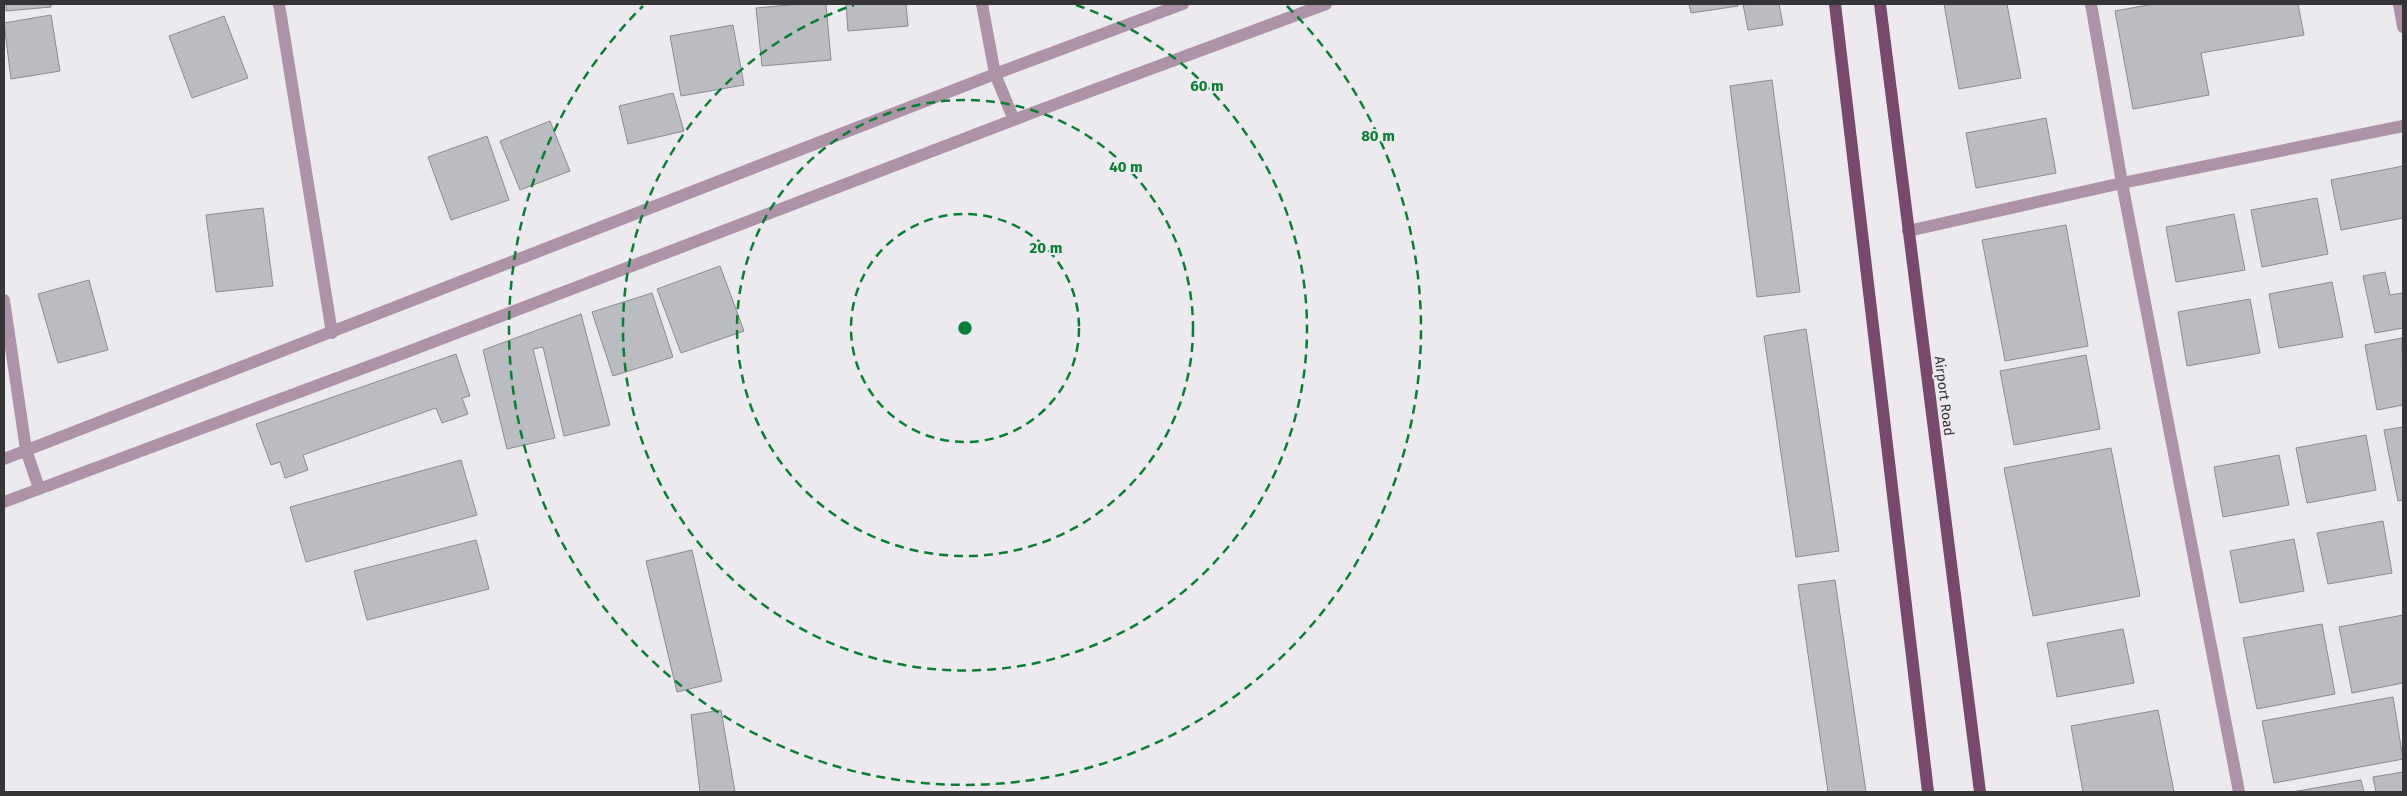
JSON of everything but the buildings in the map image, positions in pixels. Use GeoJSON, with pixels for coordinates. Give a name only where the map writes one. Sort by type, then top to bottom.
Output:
{"type":"FeatureCollection","features":[{"type":"Feature","properties":{"kind":"main road"},"geometry":{"type":"LineString","coordinates":[[1835,4],[1928,792]]}},
{"type":"Feature","properties":{"kind":"main road","name":"Airport Road"},"geometry":{"type":"LineString","coordinates":[[1880,4],[1980,792]]}},
{"type":"Feature","properties":{"kind":"street"},"geometry":{"type":"LineString","coordinates":[[280,4],[332,333]]}},
{"type":"Feature","properties":{"kind":"street"},"geometry":{"type":"LineString","coordinates":[[982,4],[995,74],[1014,120]]}},
{"type":"Feature","properties":{"kind":"street"},"geometry":{"type":"LineString","coordinates":[[4,459],[995,74],[1182,4]]}},
{"type":"Feature","properties":{"kind":"street"},"geometry":{"type":"LineString","coordinates":[[4,502],[408,352],[1014,120],[1326,4]]}},
{"type":"Feature","properties":{"kind":"street"},"geometry":{"type":"LineString","coordinates":[[2091,4],[2122,183],[2239,792]]}},
{"type":"Feature","properties":{"kind":"street"},"geometry":{"type":"LineString","coordinates":[[2399,4],[2403,27]]}},
{"type":"Feature","properties":{"kind":"street"},"geometry":{"type":"LineString","coordinates":[[1908,231],[2122,183],[2403,126]]}},
{"type":"Feature","properties":{"kind":"street"},"geometry":{"type":"LineString","coordinates":[[4,300],[26,450],[40,488]]}}]}
